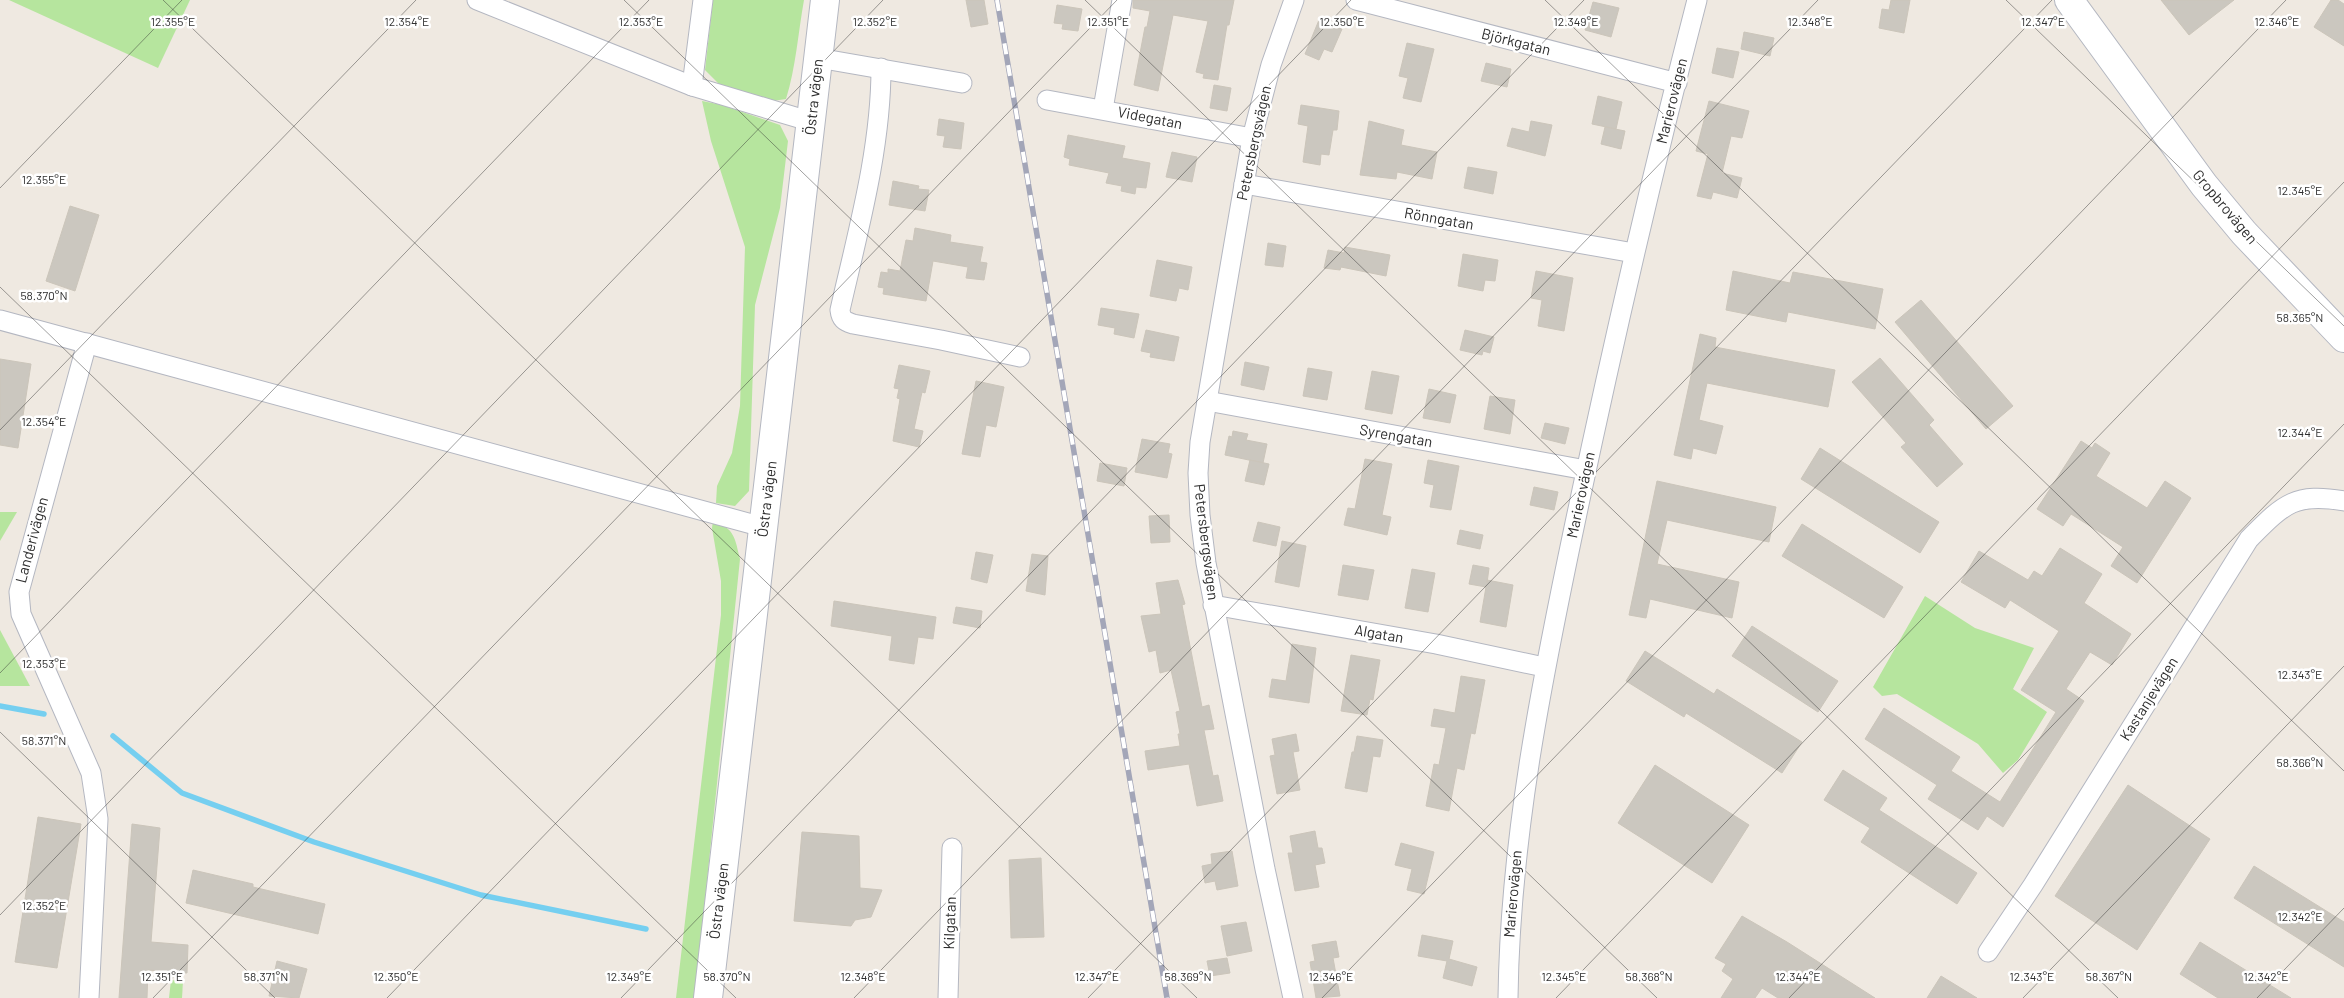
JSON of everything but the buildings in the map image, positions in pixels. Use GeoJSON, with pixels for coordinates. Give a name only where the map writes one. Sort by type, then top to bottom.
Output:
{"type":"FeatureCollection","features":[{"type":"Feature","properties":{"kind":"street"},"geometry":{"type":"LineString","coordinates":[[477,0],[692,86],[812,122]]}},
{"type":"Feature","properties":{"kind":"street"},"geometry":{"type":"LineString","coordinates":[[692,86],[703,0]]}},
{"type":"Feature","properties":{"kind":"street","name":"Östra vägen"},"geometry":{"type":"LineString","coordinates":[[708,998],[825,0]]}},
{"type":"Feature","properties":{"kind":"street"},"geometry":{"type":"LineString","coordinates":[[1103,109],[1122,0]]}},
{"type":"Feature","properties":{"kind":"street","name":"Petersbergsvägen"},"geometry":{"type":"LineString","coordinates":[[1293,998],[1265,869],[1213,605],[1200,515],[1198,473],[1200,442],[1252,138],[1271,65],[1294,0]]}},
{"type":"Feature","properties":{"kind":"street","name":"Björkgatan"},"geometry":{"type":"LineString","coordinates":[[1356,0],[1676,83]]}},
{"type":"Feature","properties":{"kind":"street","name":"Marierovägen"},"geometry":{"type":"LineString","coordinates":[[1508,998],[1508,937],[1515,860],[1544,667],[1634,253],[1697,0]]}},
{"type":"Feature","properties":{"kind":"street","name":"Gropbrovägen"},"geometry":{"type":"LineString","coordinates":[[2069,0],[2204,184],[2244,233],[2344,338]]}},
{"type":"Feature","properties":{"kind":"street","name":"Gropbrovägen"},"geometry":{"type":"LineString","coordinates":[[2084,0],[2118,66]]}},
{"type":"Feature","properties":{"kind":"street"},"geometry":{"type":"LineString","coordinates":[[818,58],[962,83]]}},
{"type":"Feature","properties":{"kind":"street"},"geometry":{"type":"LineString","coordinates":[[881,68],[881,103],[863,207],[840,317],[845,322],[853,324],[1020,357]]}},
{"type":"Feature","properties":{"kind":"street","name":"Videgatan"},"geometry":{"type":"LineString","coordinates":[[1047,100],[1252,138]]}},
{"type":"Feature","properties":{"kind":"street","name":"Rönngatan"},"geometry":{"type":"LineString","coordinates":[[1244,184],[1634,253]]}},
{"type":"Feature","properties":{"kind":"street"},"geometry":{"type":"LineString","coordinates":[[0,320],[288,400],[763,527]]}},
{"type":"Feature","properties":{"kind":"street","name":"Landerivägen"},"geometry":{"type":"LineString","coordinates":[[87,343],[18,592],[22,614],[91,773],[98,819],[89,998]]}},
{"type":"Feature","properties":{"kind":"street","name":"Syrengatan"},"geometry":{"type":"LineString","coordinates":[[1207,401],[1586,470]]}},
{"type":"Feature","properties":{"kind":"street","name":"Kastanjevägen"},"geometry":{"type":"LineString","coordinates":[[1988,952],[2033,885],[2249,539],[2286,505],[2302,499],[2322,497],[2344,501]]}},
{"type":"Feature","properties":{"kind":"street","name":"Algatan"},"geometry":{"type":"LineString","coordinates":[[1213,605],[1436,644],[1544,667]]}},
{"type":"Feature","properties":{"kind":"street","name":"Kilgatan"},"geometry":{"type":"LineString","coordinates":[[948,998],[952,848]]}},
{"type":"Feature","properties":{"kind":"green space"},"geometry":{"type":"Polygon","coordinates":[[[9,0],[190,0],[158,68],[9,0]]]}},
{"type":"Feature","properties":{"kind":"green space"},"geometry":{"type":"Polygon","coordinates":[[[713,0],[804,0],[795,62],[786,99],[759,103],[720,85],[705,70],[713,0]]]}},
{"type":"Feature","properties":{"kind":"green space"},"geometry":{"type":"Polygon","coordinates":[[[702,101],[722,105],[780,125],[788,141],[780,208],[755,305],[749,491],[735,506],[716,503],[717,486],[732,453],[740,406],[745,247],[711,141],[702,101]]]}},
{"type":"Feature","properties":{"kind":"green space"},"geometry":{"type":"Polygon","coordinates":[[[0,512],[17,512],[0,541],[0,512]]]}},
{"type":"Feature","properties":{"kind":"green space"},"geometry":{"type":"Polygon","coordinates":[[[713,521],[726,527],[733,535],[740,559],[695,998],[676,998],[721,615],[721,581],[712,528],[713,521]]]}},
{"type":"Feature","properties":{"kind":"green space"},"geometry":{"type":"Polygon","coordinates":[[[1925,596],[1975,628],[2034,648],[2013,689],[2047,712],[2018,760],[2003,773],[1978,744],[1897,694],[1882,696],[1873,687],[1925,596]]]}},
{"type":"Feature","properties":{"kind":"green space"},"geometry":{"type":"Polygon","coordinates":[[[0,630],[30,686],[0,686],[0,630]]]}},
{"type":"Feature","properties":{"kind":"green space"},"geometry":{"type":"Polygon","coordinates":[[[171,980],[183,981],[182,998],[169,998],[171,980]]]}},
{"type":"Feature","properties":{"kind":"waterway"},"geometry":{"type":"LineString","coordinates":[[0,706],[44,714]]}},
{"type":"Feature","properties":{"kind":"waterway"},"geometry":{"type":"LineString","coordinates":[[113,736],[182,793],[314,842],[481,895],[646,929]]}},
{"type":"Feature","properties":{"kind":"railway"},"geometry":{"type":"LineString","coordinates":[[997,0],[1167,998]]}}]}
